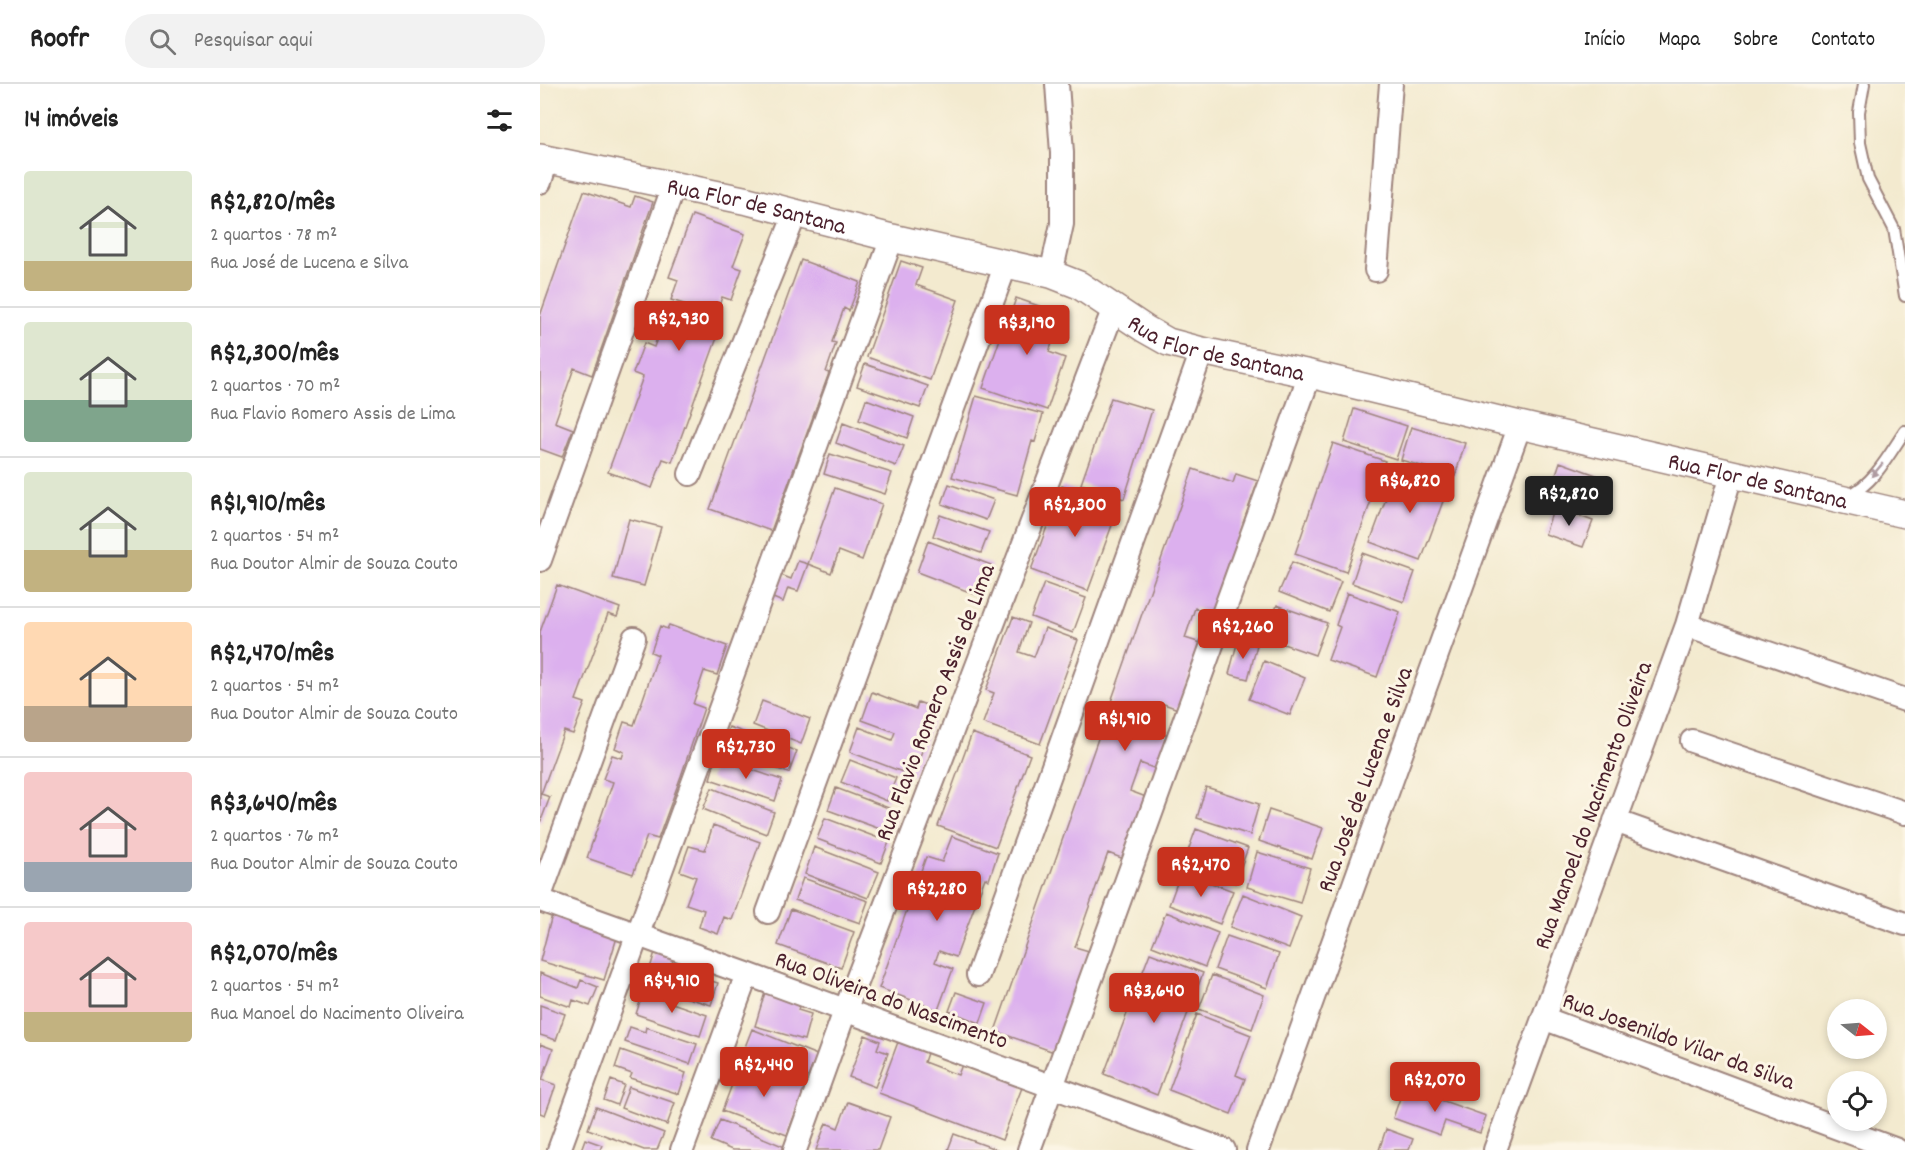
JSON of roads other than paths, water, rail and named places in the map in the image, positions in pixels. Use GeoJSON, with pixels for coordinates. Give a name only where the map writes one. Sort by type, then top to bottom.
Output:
{"type":"FeatureCollection","features":[{"type":"Feature","properties":{"kind":"street"},"geometry":{"type":"LineString","coordinates":[[1051,274],[1062,224],[1062,153],[1057,84]]}},
{"type":"Feature","properties":{"kind":"street"},"geometry":{"type":"LineString","coordinates":[[1376,270],[1391,84]]}},
{"type":"Feature","properties":{"kind":"street","name":"Rua Flor de Santana"},"geometry":{"type":"LineString","coordinates":[[542,167],[674,185],[1051,274],[1079,285],[1145,330],[1168,342],[1905,514]]}},
{"type":"Feature","properties":{"kind":"street"},"geometry":{"type":"LineString","coordinates":[[540,560],[674,185]]}},
{"type":"Feature","properties":{"kind":"street"},"geometry":{"type":"LineString","coordinates":[[690,474],[796,212]]}},
{"type":"Feature","properties":{"kind":"street"},"geometry":{"type":"LineString","coordinates":[[559,1150],[892,238]]}},
{"type":"Feature","properties":{"kind":"street"},"geometry":{"type":"LineString","coordinates":[[768,912],[1006,264]]}},
{"type":"Feature","properties":{"kind":"street","name":"Rua Flavio Romero Assis de Lima"},"geometry":{"type":"LineString","coordinates":[[795,1150],[845,1011],[1114,308]]}},
{"type":"Feature","properties":{"kind":"street"},"geometry":{"type":"LineString","coordinates":[[978,975],[1202,351]]}},
{"type":"Feature","properties":{"kind":"street"},"geometry":{"type":"LineString","coordinates":[[1029,1150],[1310,374]]}},
{"type":"Feature","properties":{"kind":"street","name":"Rua José de Lucena e Silva"},"geometry":{"type":"LineString","coordinates":[[1258,1150],[1520,425]]}},
{"type":"Feature","properties":{"kind":"street","name":"Rua Manoel do Nacimento Oliveira"},"geometry":{"type":"LineString","coordinates":[[1495,1150],[1687,625],[1731,475]]}},
{"type":"Feature","properties":{"kind":"street"},"geometry":{"type":"LineString","coordinates":[[1687,625],[1905,700]]}},
{"type":"Feature","properties":{"kind":"street"},"geometry":{"type":"LineString","coordinates":[[540,898],[634,638]]}},
{"type":"Feature","properties":{"kind":"street"},"geometry":{"type":"LineString","coordinates":[[1692,741],[1905,813]]}},
{"type":"Feature","properties":{"kind":"street"},"geometry":{"type":"LineString","coordinates":[[1615,821],[1905,924]]}},
{"type":"Feature","properties":{"kind":"street","name":"Rua Oliveira do Nascimento"},"geometry":{"type":"LineString","coordinates":[[540,898],[1224,1150]]}},
{"type":"Feature","properties":{"kind":"street"},"geometry":{"type":"LineString","coordinates":[[682,1150],[747,974]]}},
{"type":"Feature","properties":{"kind":"street","name":"Rua Josenildo Vilar da Silva"},"geometry":{"type":"LineString","coordinates":[[1543,1018],[1897,1150]]}},
{"type":"Feature","properties":{"kind":"lane"},"geometry":{"type":"LineString","coordinates":[[1864,84],[1859,112],[1860,143],[1868,179],[1894,229],[1905,296]]}},
{"type":"Feature","properties":{"kind":"lane"},"geometry":{"type":"LineString","coordinates":[[1894,229],[1905,237]]}},
{"type":"Feature","properties":{"kind":"lane"},"geometry":{"type":"LineString","coordinates":[[1840,499],[1855,493],[1877,472],[1905,431]]}}]}
